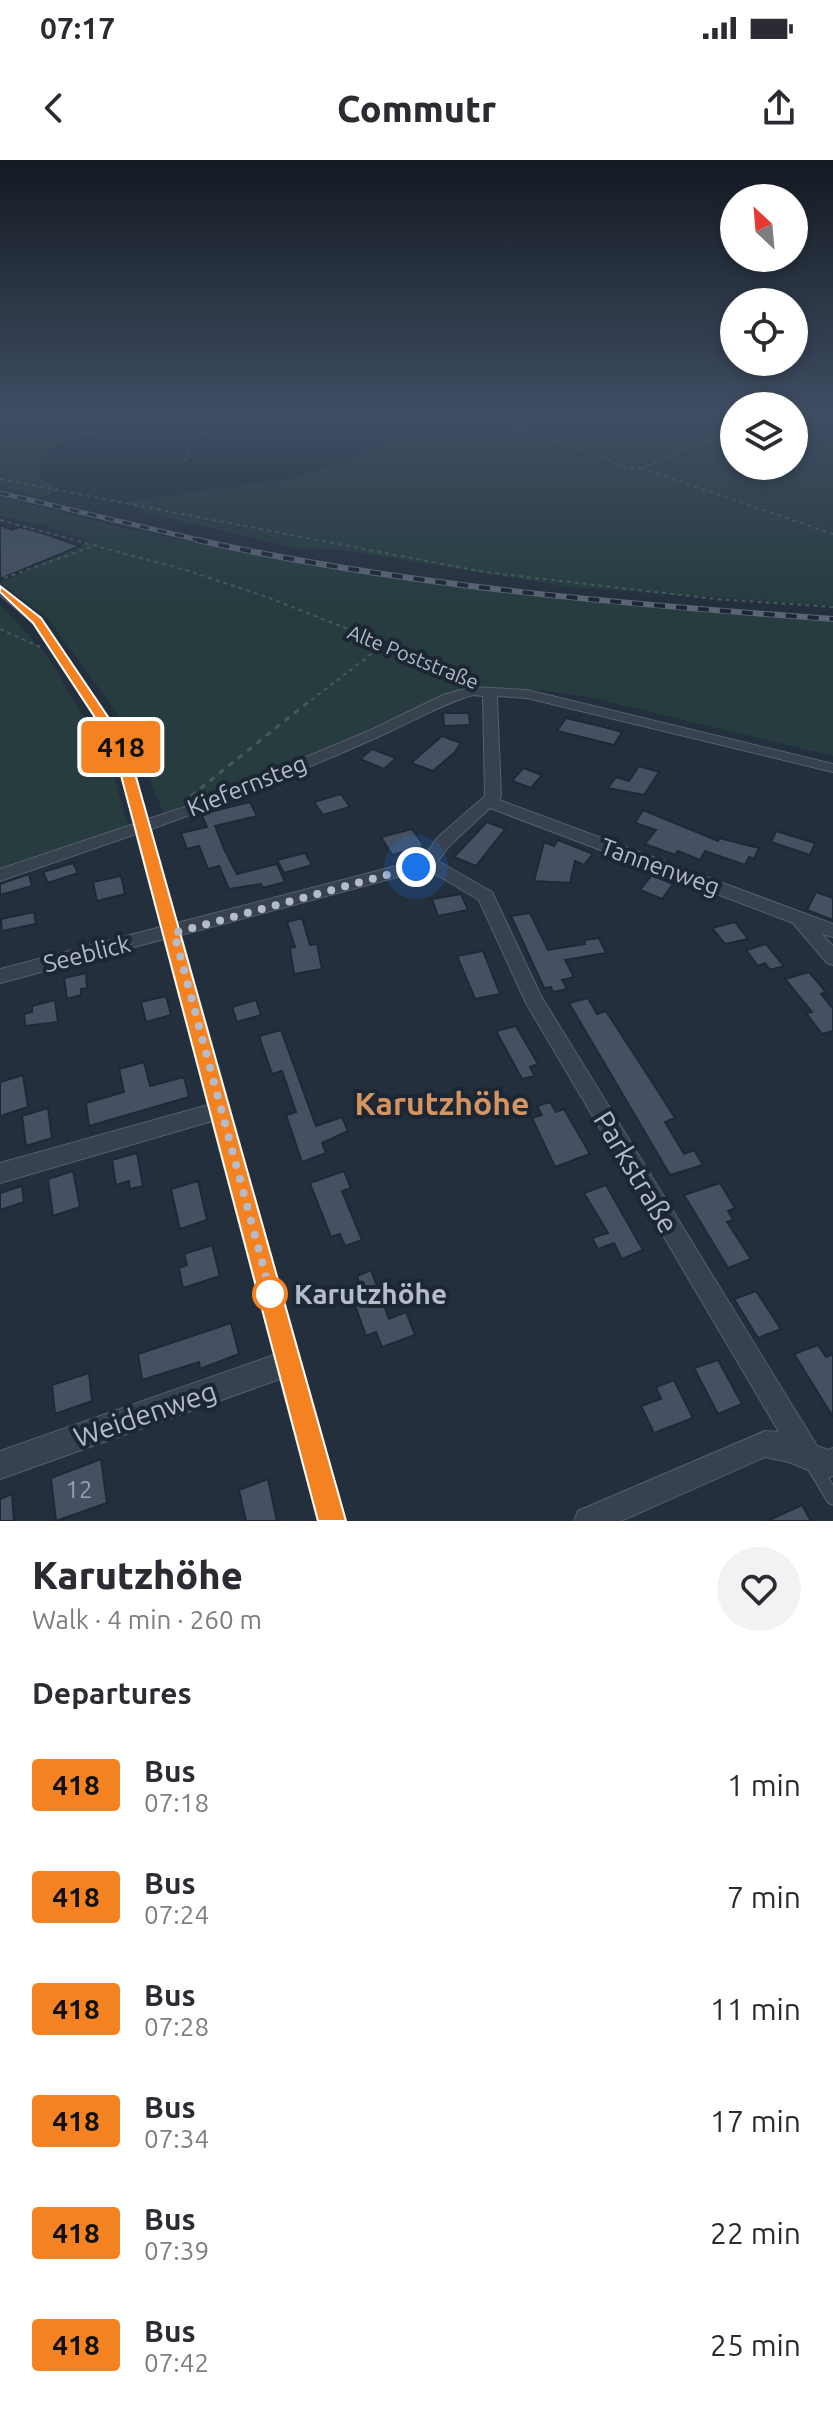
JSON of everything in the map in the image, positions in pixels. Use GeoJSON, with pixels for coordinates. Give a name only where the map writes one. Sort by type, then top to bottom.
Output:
{"type":"FeatureCollection","features":[{"type":"Feature","properties":{"kind":"street"},"geometry":{"type":"LineString","coordinates":[[3,595],[37,621],[120,745],[153,823],[174,933],[332,1521]]}},
{"type":"Feature","properties":{"kind":"street"},"geometry":{"type":"LineString","coordinates":[[429,863],[443,842],[487,801],[495,789],[490,690]]}},
{"type":"Feature","properties":{"kind":"street","name":"Alte Poststraße"},"geometry":{"type":"LineString","coordinates":[[490,690],[527,694],[833,768]]}},
{"type":"Feature","properties":{"kind":"street","name":"Kiefernsteg"},"geometry":{"type":"LineString","coordinates":[[0,875],[153,823],[347,745],[448,698],[490,690]]}},
{"type":"Feature","properties":{"kind":"street","name":"Tannenweg"},"geometry":{"type":"LineString","coordinates":[[487,801],[833,931]]}},
{"type":"Feature","properties":{"kind":"street","name":"Seeblick"},"geometry":{"type":"LineString","coordinates":[[0,976],[174,933],[429,863]]}},
{"type":"Feature","properties":{"kind":"street","name":"Parkstraße"},"geometry":{"type":"LineString","coordinates":[[429,863],[486,896],[533,998],[821,1460]]}},
{"type":"Feature","properties":{"kind":"street"},"geometry":{"type":"LineString","coordinates":[[801,919],[801,924],[833,958]]}},
{"type":"Feature","properties":{"kind":"street"},"geometry":{"type":"LineString","coordinates":[[0,1173],[220,1110]]}},
{"type":"Feature","properties":{"kind":"street","name":"Weidenweg"},"geometry":{"type":"LineString","coordinates":[[0,1465],[289,1363]]}},
{"type":"Feature","properties":{"kind":"street"},"geometry":{"type":"LineString","coordinates":[[588,1521],[765,1444],[780,1444],[821,1460]]}},
{"type":"Feature","properties":{"kind":"lane","name":"Parkstraße"},"geometry":{"type":"LineString","coordinates":[[821,1460],[833,1498]]}},
{"type":"Feature","properties":{"kind":"path"},"geometry":{"type":"LineString","coordinates":[[666,477],[833,534]]}},
{"type":"Feature","properties":{"kind":"path"},"geometry":{"type":"LineString","coordinates":[[0,479],[484,572],[715,599],[833,607]]}},
{"type":"Feature","properties":{"kind":"path","name":"Alte Poststraße"},"geometry":{"type":"LineString","coordinates":[[0,520],[97,545],[267,597],[469,677],[490,690]]}},
{"type":"Feature","properties":{"kind":"path"},"geometry":{"type":"LineString","coordinates":[[0,580],[97,545]]}},
{"type":"Feature","properties":{"kind":"path"},"geometry":{"type":"LineString","coordinates":[[0,629],[32,644],[55,649]]}},
{"type":"Feature","properties":{"kind":"path"},"geometry":{"type":"LineString","coordinates":[[153,823],[374,652],[389,646]]}},
{"type":"Feature","properties":{"kind":"green space"},"geometry":{"type":"Polygon","coordinates":[[[0,477],[39,477],[60,489],[41,498],[0,485],[0,477]]]}},
{"type":"Feature","properties":{"kind":"green space"},"geometry":{"type":"Polygon","coordinates":[[[300,477],[720,477],[720,480],[808,480],[808,477],[833,477],[833,606],[569,587],[342,550],[296,548],[154,515],[123,502],[300,477]]]}},
{"type":"Feature","properties":{"kind":"green space"},"geometry":{"type":"Polygon","coordinates":[[[0,496],[205,545],[413,580],[623,605],[833,622],[833,756],[589,697],[539,690],[473,691],[164,814],[129,730],[46,616],[0,583],[89,541],[44,525],[0,516],[0,496]]]}},
{"type":"Feature","properties":{"kind":"green space"},"geometry":{"type":"Polygon","coordinates":[[[0,604],[48,657],[108,758],[130,831],[0,875],[0,604]]]}},
{"type":"Feature","properties":{"kind":"building"},"geometry":{"type":"Polygon","coordinates":[[[0,525],[12,530],[20,527],[80,546],[0,579],[0,525]]]}},
{"type":"Feature","properties":{"kind":"building"},"geometry":{"type":"Polygon","coordinates":[[[443,713],[469,713],[470,725],[444,726],[443,713]]]}},
{"type":"Feature","properties":{"kind":"building"},"geometry":{"type":"Polygon","coordinates":[[[566,718],[622,732],[614,745],[557,731],[566,718]]]}},
{"type":"Feature","properties":{"kind":"building"},"geometry":{"type":"Polygon","coordinates":[[[442,736],[461,743],[455,752],[433,771],[411,763],[442,736]]]}},
{"type":"Feature","properties":{"kind":"building"},"geometry":{"type":"Polygon","coordinates":[[[372,749],[396,758],[384,769],[360,759],[372,749]]]}},
{"type":"Feature","properties":{"kind":"building"},"geometry":{"type":"Polygon","coordinates":[[[639,766],[659,772],[644,795],[608,788],[616,777],[629,781],[639,766]]]}},
{"type":"Feature","properties":{"kind":"building"},"geometry":{"type":"Polygon","coordinates":[[[523,768],[542,775],[531,788],[512,781],[523,768]]]}},
{"type":"Feature","properties":{"kind":"building"},"geometry":{"type":"Polygon","coordinates":[[[341,794],[350,807],[323,815],[314,802],[341,794]]]}},
{"type":"Feature","properties":{"kind":"building"},"geometry":{"type":"Polygon","coordinates":[[[250,802],[257,816],[215,826],[224,849],[237,874],[277,864],[285,882],[263,888],[261,884],[229,889],[219,866],[208,869],[199,846],[187,849],[181,833],[207,827],[201,814],[250,802]]]}},
{"type":"Feature","properties":{"kind":"building"},"geometry":{"type":"Polygon","coordinates":[[[643,810],[718,841],[719,838],[759,848],[754,859],[749,857],[745,865],[705,851],[700,860],[678,851],[675,855],[645,844],[656,830],[635,823],[643,810]]]}},
{"type":"Feature","properties":{"kind":"building"},"geometry":{"type":"Polygon","coordinates":[[[487,822],[505,829],[476,866],[454,857],[487,822]]]}},
{"type":"Feature","properties":{"kind":"building"},"geometry":{"type":"Polygon","coordinates":[[[412,829],[424,846],[392,855],[381,837],[412,829]]]}},
{"type":"Feature","properties":{"kind":"building"},"geometry":{"type":"Polygon","coordinates":[[[776,831],[815,843],[810,855],[771,842],[776,831]]]}},
{"type":"Feature","properties":{"kind":"building"},"geometry":{"type":"Polygon","coordinates":[[[558,840],[593,854],[584,865],[575,861],[570,883],[534,881],[544,842],[554,846],[558,840]]]}},
{"type":"Feature","properties":{"kind":"building"},"geometry":{"type":"Polygon","coordinates":[[[305,853],[312,865],[284,873],[277,860],[305,853]]]}},
{"type":"Feature","properties":{"kind":"building"},"geometry":{"type":"Polygon","coordinates":[[[73,863],[78,873],[48,883],[43,872],[73,863]]]}},
{"type":"Feature","properties":{"kind":"building"},"geometry":{"type":"Polygon","coordinates":[[[29,874],[32,886],[0,895],[0,884],[29,874]]]}},
{"type":"Feature","properties":{"kind":"building"},"geometry":{"type":"Polygon","coordinates":[[[652,875],[673,884],[662,899],[640,890],[652,875]]]}},
{"type":"Feature","properties":{"kind":"building"},"geometry":{"type":"Polygon","coordinates":[[[121,876],[125,894],[97,901],[93,882],[121,876]]]}},
{"type":"Feature","properties":{"kind":"building"},"geometry":{"type":"Polygon","coordinates":[[[816,892],[833,898],[833,920],[807,910],[816,892]]]}},
{"type":"Feature","properties":{"kind":"building"},"geometry":{"type":"Polygon","coordinates":[[[461,894],[468,910],[438,916],[432,899],[461,894]]]}},
{"type":"Feature","properties":{"kind":"building"},"geometry":{"type":"Polygon","coordinates":[[[34,912],[36,924],[2,931],[1,919],[34,912]]]}},
{"type":"Feature","properties":{"kind":"building"},"geometry":{"type":"Polygon","coordinates":[[[530,913],[548,950],[585,944],[584,940],[599,938],[606,953],[565,960],[574,977],[562,980],[567,989],[553,992],[551,987],[544,988],[511,916],[530,913]]]}},
{"type":"Feature","properties":{"kind":"building"},"geometry":{"type":"Polygon","coordinates":[[[302,918],[310,945],[317,944],[322,969],[294,974],[290,948],[295,947],[287,922],[302,918]]]}},
{"type":"Feature","properties":{"kind":"building"},"geometry":{"type":"Polygon","coordinates":[[[735,922],[748,939],[725,944],[712,928],[735,922]]]}},
{"type":"Feature","properties":{"kind":"building"},"geometry":{"type":"Polygon","coordinates":[[[766,944],[784,966],[770,970],[765,963],[758,966],[746,950],[766,944]]]}},
{"type":"Feature","properties":{"kind":"building"},"geometry":{"type":"Polygon","coordinates":[[[483,951],[500,994],[475,999],[457,956],[483,951]]]}},
{"type":"Feature","properties":{"kind":"building"},"geometry":{"type":"Polygon","coordinates":[[[809,972],[826,992],[821,994],[833,1009],[833,1031],[822,1034],[806,1013],[812,1012],[785,979],[809,972]]]}},
{"type":"Feature","properties":{"kind":"building"},"geometry":{"type":"Polygon","coordinates":[[[86,973],[87,988],[81,989],[81,995],[67,999],[64,978],[86,973]]]}},
{"type":"Feature","properties":{"kind":"building"},"geometry":{"type":"Polygon","coordinates":[[[166,996],[171,1015],[146,1022],[141,1002],[166,996]]]}},
{"type":"Feature","properties":{"kind":"building"},"geometry":{"type":"Polygon","coordinates":[[[588,998],[597,1014],[606,1011],[675,1118],[665,1122],[684,1154],[694,1150],[703,1165],[670,1175],[569,1003],[588,998]]]}},
{"type":"Feature","properties":{"kind":"building"},"geometry":{"type":"Polygon","coordinates":[[[55,1000],[58,1022],[25,1026],[24,1014],[32,1012],[32,1006],[55,1000]]]}},
{"type":"Feature","properties":{"kind":"building"},"geometry":{"type":"Polygon","coordinates":[[[256,1000],[261,1015],[237,1022],[232,1007],[256,1000]]]}},
{"type":"Feature","properties":{"kind":"building"},"geometry":{"type":"Polygon","coordinates":[[[516,1026],[538,1064],[530,1067],[535,1076],[522,1079],[496,1031],[516,1026]]]}},
{"type":"Feature","properties":{"kind":"building"},"geometry":{"type":"Polygon","coordinates":[[[281,1030],[316,1126],[342,1117],[348,1131],[322,1143],[326,1153],[302,1162],[286,1115],[296,1112],[282,1071],[272,1074],[259,1036],[281,1030]]]}},
{"type":"Feature","properties":{"kind":"building"},"geometry":{"type":"Polygon","coordinates":[[[144,1062],[150,1086],[184,1077],[189,1097],[89,1126],[86,1103],[124,1092],[119,1069],[144,1062]]]}},
{"type":"Feature","properties":{"kind":"building"},"geometry":{"type":"Polygon","coordinates":[[[23,1075],[28,1107],[0,1116],[0,1082],[23,1075]]]}},
{"type":"Feature","properties":{"kind":"building"},"geometry":{"type":"Polygon","coordinates":[[[550,1102],[556,1112],[564,1109],[590,1154],[555,1167],[532,1118],[542,1115],[537,1106],[550,1102]]]}},
{"type":"Feature","properties":{"kind":"building"},"geometry":{"type":"Polygon","coordinates":[[[48,1108],[52,1138],[26,1146],[22,1116],[48,1108]]]}},
{"type":"Feature","properties":{"kind":"building"},"geometry":{"type":"Polygon","coordinates":[[[137,1153],[143,1186],[130,1189],[129,1181],[116,1185],[112,1160],[137,1153]]]}},
{"type":"Feature","properties":{"kind":"building"},"geometry":{"type":"Polygon","coordinates":[[[73,1171],[80,1207],[53,1216],[48,1179],[73,1171]]]}},
{"type":"Feature","properties":{"kind":"building"},"geometry":{"type":"Polygon","coordinates":[[[344,1171],[351,1188],[342,1191],[362,1240],[345,1246],[340,1234],[331,1237],[310,1183],[344,1171]]]}},
{"type":"Feature","properties":{"kind":"building"},"geometry":{"type":"Polygon","coordinates":[[[198,1181],[207,1220],[180,1229],[171,1189],[198,1181]]]}},
{"type":"Feature","properties":{"kind":"building"},"geometry":{"type":"Polygon","coordinates":[[[720,1183],[735,1208],[728,1211],[733,1220],[727,1222],[751,1259],[728,1268],[684,1195],[720,1183]]]}},
{"type":"Feature","properties":{"kind":"building"},"geometry":{"type":"Polygon","coordinates":[[[606,1185],[643,1250],[622,1259],[614,1243],[598,1249],[592,1238],[608,1233],[584,1193],[606,1185]]]}},
{"type":"Feature","properties":{"kind":"building"},"geometry":{"type":"Polygon","coordinates":[[[22,1186],[24,1202],[0,1210],[0,1193],[22,1186]]]}},
{"type":"Feature","properties":{"kind":"building"},"geometry":{"type":"Polygon","coordinates":[[[212,1245],[220,1276],[183,1288],[179,1268],[187,1265],[184,1254],[212,1245]]]}},
{"type":"Feature","properties":{"kind":"building"},"geometry":{"type":"Polygon","coordinates":[[[371,1270],[389,1319],[406,1312],[415,1335],[382,1347],[376,1332],[366,1336],[350,1291],[361,1288],[357,1276],[371,1270]]]}},
{"type":"Feature","properties":{"kind":"building"},"geometry":{"type":"Polygon","coordinates":[[[756,1291],[781,1329],[758,1338],[734,1299],[756,1291]]]}},
{"type":"Feature","properties":{"kind":"building"},"geometry":{"type":"Polygon","coordinates":[[[231,1323],[239,1354],[200,1369],[199,1362],[142,1380],[138,1354],[231,1323]]]}},
{"type":"Feature","properties":{"kind":"building"},"geometry":{"type":"Polygon","coordinates":[[[818,1345],[826,1357],[833,1354],[833,1417],[794,1354],[818,1345]]]}},
{"type":"Feature","properties":{"kind":"building"},"geometry":{"type":"Polygon","coordinates":[[[718,1360],[742,1404],[718,1414],[694,1368],[718,1360]]]}},
{"type":"Feature","properties":{"kind":"building"},"geometry":{"type":"Polygon","coordinates":[[[89,1373],[92,1401],[55,1414],[52,1385],[89,1373]]]}},
{"type":"Feature","properties":{"kind":"building"},"geometry":{"type":"Polygon","coordinates":[[[674,1380],[693,1418],[654,1433],[641,1406],[661,1399],[656,1387],[674,1380]]]}},
{"type":"Feature","properties":{"kind":"building"},"geometry":{"type":"Polygon","coordinates":[[[101,1459],[107,1503],[56,1521],[51,1478],[101,1459]]]}},
{"type":"Feature","properties":{"kind":"building"},"geometry":{"type":"Polygon","coordinates":[[[268,1479],[277,1521],[246,1521],[239,1490],[268,1479]]]}},
{"type":"Feature","properties":{"kind":"building"},"geometry":{"type":"Polygon","coordinates":[[[12,1494],[14,1521],[0,1521],[0,1499],[12,1494]]]}},
{"type":"Feature","properties":{"kind":"building"},"geometry":{"type":"Polygon","coordinates":[[[802,1505],[811,1521],[767,1521],[802,1505]]]}},
{"type":"Feature","properties":{"kind":"railway"},"geometry":{"type":"LineString","coordinates":[[0,493],[207,542]]}},
{"type":"Feature","properties":{"kind":"railway"},"geometry":{"type":"LineString","coordinates":[[197,540],[355,570],[514,591],[833,619]]}},
{"type":"Feature","properties":{"kind":"bus line","name":"418"},"geometry":{"type":"LineString","coordinates":[[0,589],[37,621],[59,657],[110,725],[120,745],[332,1521]]}},
{"type":"Feature","properties":{"kind":"place","name":"Karutzhöhe"},"geometry":{"type":"Point","coordinates":[270,1294]}},
{"type":"Feature","properties":{"kind":"district","name":"Karutzhöhe"},"geometry":{"type":"Point","coordinates":[442,1104]}},
{"type":"Feature","properties":{"kind":"route"},"geometry":{"type":"LineString","coordinates":[[270,1294],[272,1299],[174,933],[416,867]]}}]}
